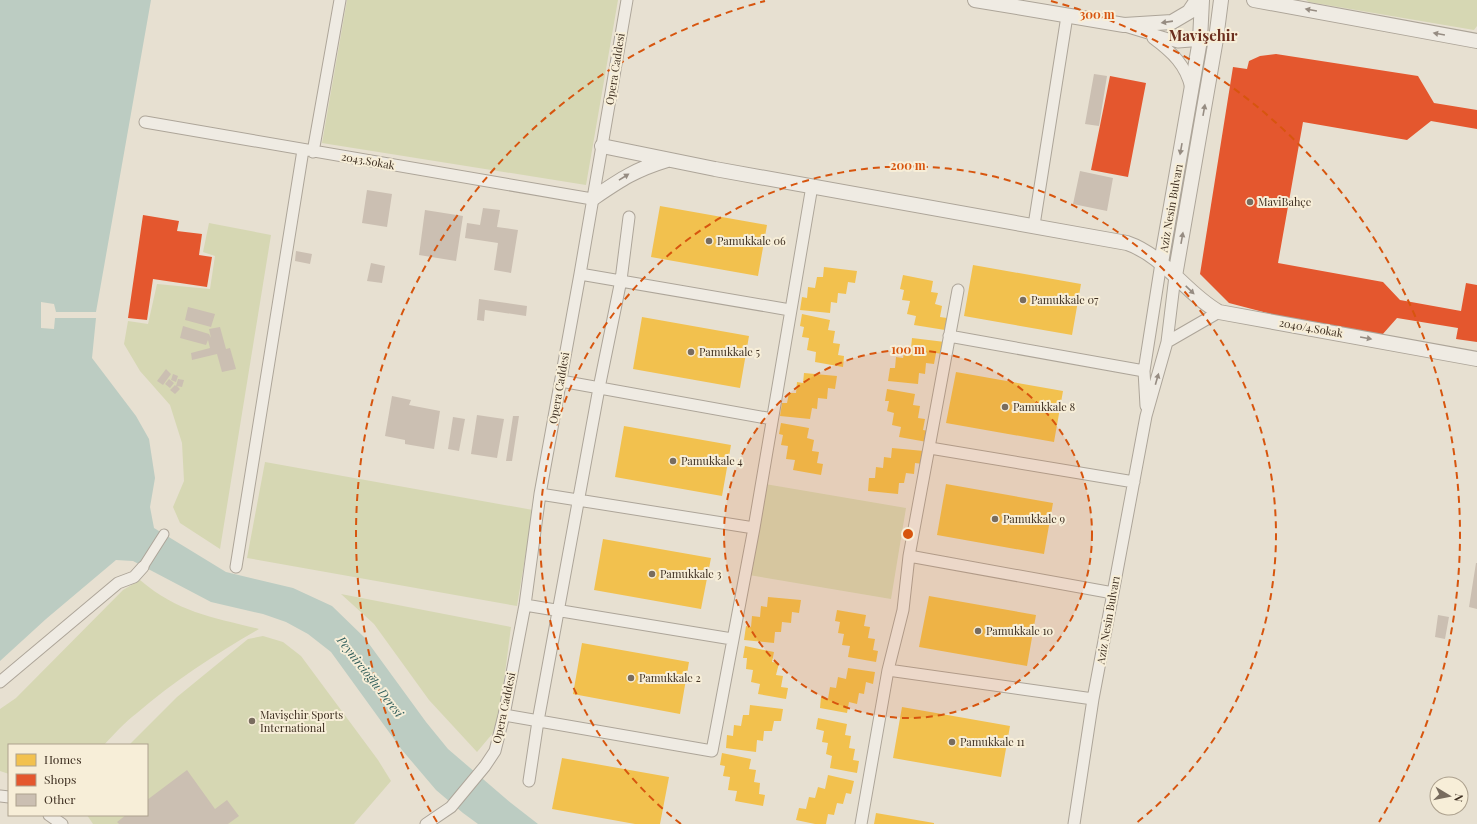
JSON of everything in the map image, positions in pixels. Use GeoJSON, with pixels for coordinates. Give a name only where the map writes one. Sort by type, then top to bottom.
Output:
{"type":"FeatureCollection","features":[{"type":"Feature","properties":{"kind":"street"},"geometry":{"type":"LineString","coordinates":[[236,567],[308,151],[340,0]]}},
{"type":"Feature","properties":{"kind":"street","name":"Opera Caddesi"},"geometry":{"type":"LineString","coordinates":[[426,824],[451,806],[480,772],[495,751],[504,715],[525,605],[540,494],[580,274],[627,0]]}},
{"type":"Feature","properties":{"kind":"street"},"geometry":{"type":"LineString","coordinates":[[976,0],[1017,4],[1067,16],[1124,26],[1178,42],[1216,39]]}},
{"type":"Feature","properties":{"kind":"street"},"geometry":{"type":"LineString","coordinates":[[1124,26],[1172,22],[1189,12],[1197,0]]}},
{"type":"Feature","properties":{"kind":"street","name":"Aziz Nesin Bulvarı"},"geometry":{"type":"LineString","coordinates":[[1146,416],[1144,371],[1161,263],[1200,40],[1202,0]]}},
{"type":"Feature","properties":{"kind":"street","name":"Aziz Nesin Bulvarı"},"geometry":{"type":"LineString","coordinates":[[1074,824],[1093,699],[1146,416],[1167,342],[1175,276],[1216,39],[1221,0]]}},
{"type":"Feature","properties":{"kind":"street"},"geometry":{"type":"LineString","coordinates":[[1254,0],[1477,41]]}},
{"type":"Feature","properties":{"kind":"street"},"geometry":{"type":"LineString","coordinates":[[1034,226],[1067,16]]}},
{"type":"Feature","properties":{"kind":"street"},"geometry":{"type":"LineString","coordinates":[[1148,34],[1170,51],[1180,62],[1189,77],[1191,90]]}},
{"type":"Feature","properties":{"kind":"street","name":"2043.Sokak"},"geometry":{"type":"LineString","coordinates":[[145,122],[592,199]]}},
{"type":"Feature","properties":{"kind":"street","name":"2040/4.Sokak"},"geometry":{"type":"LineString","coordinates":[[602,146],[1127,243],[1142,248],[1161,263],[1204,303],[1219,312],[1477,359]]}},
{"type":"Feature","properties":{"kind":"street"},"geometry":{"type":"LineString","coordinates":[[592,199],[625,176],[642,167],[668,159]]}},
{"type":"Feature","properties":{"kind":"street"},"geometry":{"type":"LineString","coordinates":[[504,715],[712,751],[754,528],[812,186]]}},
{"type":"Feature","properties":{"kind":"street"},"geometry":{"type":"LineString","coordinates":[[529,781],[538,721],[560,611],[599,388],[621,280],[629,217]]}},
{"type":"Feature","properties":{"kind":"street"},"geometry":{"type":"LineString","coordinates":[[580,274],[790,310]]}},
{"type":"Feature","properties":{"kind":"street"},"geometry":{"type":"LineString","coordinates":[[861,824],[888,670],[903,610],[909,556],[958,290]]}},
{"type":"Feature","properties":{"kind":"street"},"geometry":{"type":"LineString","coordinates":[[1167,342],[1219,312]]}},
{"type":"Feature","properties":{"kind":"street"},"geometry":{"type":"LineString","coordinates":[[949,336],[1144,371]]}},
{"type":"Feature","properties":{"kind":"street"},"geometry":{"type":"LineString","coordinates":[[561,381],[772,419]]}},
{"type":"Feature","properties":{"kind":"street"},"geometry":{"type":"LineString","coordinates":[[930,448],[1134,482]]}},
{"type":"Feature","properties":{"kind":"street"},"geometry":{"type":"LineString","coordinates":[[540,494],[754,528]]}},
{"type":"Feature","properties":{"kind":"street"},"geometry":{"type":"LineString","coordinates":[[0,682],[118,583],[134,577],[143,567],[164,534]]}},
{"type":"Feature","properties":{"kind":"street"},"geometry":{"type":"LineString","coordinates":[[909,556],[1113,593]]}},
{"type":"Feature","properties":{"kind":"street"},"geometry":{"type":"LineString","coordinates":[[525,605],[732,639]]}},
{"type":"Feature","properties":{"kind":"street"},"geometry":{"type":"LineString","coordinates":[[888,670],[1093,699]]}},
{"type":"Feature","properties":{"kind":"street"},"geometry":{"type":"LineString","coordinates":[[50,816],[62,824]]}},
{"type":"Feature","properties":{"kind":"green space"},"geometry":{"type":"Polygon","coordinates":[[[347,0],[618,0],[586,185],[322,143],[347,0]]]}},
{"type":"Feature","properties":{"kind":"green space"},"geometry":{"type":"Polygon","coordinates":[[[1306,0],[1477,0],[1477,26],[1474,30],[1309,2],[1306,0]]]}},
{"type":"Feature","properties":{"kind":"green space"},"geometry":{"type":"Polygon","coordinates":[[[209,223],[271,235],[220,549],[180,523],[173,507],[184,481],[182,443],[170,405],[140,371],[124,344],[128,321],[148,324],[157,284],[210,289],[215,256],[203,252],[209,223]]]}},
{"type":"Feature","properties":{"kind":"green space"},"geometry":{"type":"Polygon","coordinates":[[[265,462],[533,510],[517,606],[247,558],[265,462]]]}},
{"type":"Feature","properties":{"kind":"green space"},"geometry":{"type":"Polygon","coordinates":[[[765,484],[906,508],[891,599],[749,575],[765,484]]]}},
{"type":"Feature","properties":{"kind":"green space"},"geometry":{"type":"Polygon","coordinates":[[[140,580],[168,600],[182,607],[211,617],[259,629],[212,658],[151,701],[128,720],[105,744],[8,744],[8,774],[0,771],[0,709],[16,698],[123,590],[140,580]]]}},
{"type":"Feature","properties":{"kind":"green space"},"geometry":{"type":"Polygon","coordinates":[[[341,594],[511,627],[498,727],[477,752],[429,700],[374,624],[341,594]]]}},
{"type":"Feature","properties":{"kind":"green space","name":"Mavişehir Sports International"},"geometry":{"type":"Polygon","coordinates":[[[263,636],[283,642],[301,656],[378,760],[391,781],[354,824],[93,824],[88,816],[148,816],[148,744],[130,744],[177,697],[248,639],[263,636]]]}},
{"type":"Feature","properties":{"kind":"water","name":"Peynircioğlu Deresi"},"geometry":{"type":"Polygon","coordinates":[[[0,0],[151,0],[96,312],[56,312],[54,304],[41,302],[41,328],[54,329],[55,318],[96,318],[92,358],[136,416],[149,439],[155,478],[150,507],[154,528],[226,572],[293,588],[332,606],[364,637],[426,722],[448,749],[538,824],[478,824],[463,813],[436,790],[402,750],[331,652],[308,634],[286,622],[263,614],[211,602],[133,561],[116,560],[46,619],[0,661],[0,0]]]}},
{"type":"Feature","properties":{"kind":"building: Homes","name":"Pamukkale 06"},"geometry":{"type":"Polygon","coordinates":[[[660,206],[767,225],[758,276],[651,257],[660,206]]]}},
{"type":"Feature","properties":{"kind":"building: Homes","name":"Pamukkale 07"},"geometry":{"type":"Polygon","coordinates":[[[973,265],[1081,284],[1072,335],[964,316],[973,265]]]}},
{"type":"Feature","properties":{"kind":"building: Homes"},"geometry":{"type":"Polygon","coordinates":[[[824,267],[857,271],[855,283],[848,282],[846,294],[838,293],[837,303],[831,302],[830,313],[800,310],[802,297],[807,298],[808,287],[815,288],[817,277],[823,277],[824,267]]]}},
{"type":"Feature","properties":{"kind":"building: Homes"},"geometry":{"type":"Polygon","coordinates":[[[903,275],[933,281],[931,292],[938,293],[935,304],[942,306],[940,317],[947,318],[945,330],[914,325],[916,316],[907,314],[910,301],[902,300],[904,290],[900,289],[903,275]]]}},
{"type":"Feature","properties":{"kind":"building: Homes"},"geometry":{"type":"Polygon","coordinates":[[[802,314],[830,320],[828,330],[835,331],[833,343],[840,344],[838,355],[844,356],[843,367],[815,362],[816,352],[807,350],[809,338],[802,337],[804,327],[800,326],[802,314]]]}},
{"type":"Feature","properties":{"kind":"building: Homes","name":"Pamukkale 5"},"geometry":{"type":"Polygon","coordinates":[[[642,317],[749,336],[740,388],[633,369],[642,317]]]}},
{"type":"Feature","properties":{"kind":"building: Homes"},"geometry":{"type":"Polygon","coordinates":[[[912,338],[945,342],[943,354],[936,353],[934,364],[926,363],[925,374],[919,373],[918,384],[888,381],[890,368],[895,368],[896,357],[903,358],[905,347],[911,348],[912,338]]]}},
{"type":"Feature","properties":{"kind":"building: Homes","name":"Pamukkale 8"},"geometry":{"type":"Polygon","coordinates":[[[956,372],[1063,391],[1054,442],[946,423],[956,372]]]}},
{"type":"Feature","properties":{"kind":"building: Homes"},"geometry":{"type":"Polygon","coordinates":[[[804,373],[837,376],[835,389],[828,388],[827,399],[818,398],[817,409],[812,408],[810,419],[780,416],[782,403],[787,403],[789,393],[796,393],[797,382],[803,383],[804,373]]]}},
{"type":"Feature","properties":{"kind":"building: Homes"},"geometry":{"type":"Polygon","coordinates":[[[887,389],[915,394],[913,405],[920,406],[918,418],[925,419],[923,430],[929,431],[927,442],[899,437],[901,427],[892,425],[894,413],[887,411],[889,401],[885,401],[887,389]]]}},
{"type":"Feature","properties":{"kind":"building: Homes"},"geometry":{"type":"Polygon","coordinates":[[[781,423],[809,428],[807,438],[814,440],[812,451],[819,452],[817,463],[823,464],[821,475],[793,470],[795,460],[786,459],[788,446],[781,445],[783,435],[779,434],[781,423]]]}},
{"type":"Feature","properties":{"kind":"building: Homes","name":"Pamukkale 4"},"geometry":{"type":"Polygon","coordinates":[[[624,426],[731,445],[722,496],[615,477],[624,426]]]}},
{"type":"Feature","properties":{"kind":"building: Homes"},"geometry":{"type":"Polygon","coordinates":[[[892,448],[924,451],[923,464],[915,463],[914,474],[906,473],[904,483],[899,483],[898,494],[868,491],[869,478],[875,478],[876,467],[883,468],[884,457],[891,458],[892,448]]]}},
{"type":"Feature","properties":{"kind":"building: Homes","name":"Pamukkale 9"},"geometry":{"type":"Polygon","coordinates":[[[946,484],[1053,503],[1044,554],[937,535],[946,484]]]}},
{"type":"Feature","properties":{"kind":"building: Homes","name":"Pamukkale 3"},"geometry":{"type":"Polygon","coordinates":[[[603,539],[711,558],[701,609],[594,590],[603,539]]]}},
{"type":"Feature","properties":{"kind":"building: Homes","name":"Pamukkale 10"},"geometry":{"type":"Polygon","coordinates":[[[929,596],[1036,615],[1027,666],[919,647],[929,596]]]}},
{"type":"Feature","properties":{"kind":"building: Homes"},"geometry":{"type":"Polygon","coordinates":[[[768,597],[801,600],[799,613],[792,612],[791,623],[782,622],[781,632],[775,632],[774,643],[744,640],[746,626],[751,627],[752,616],[760,617],[761,606],[767,607],[768,597]]]}},
{"type":"Feature","properties":{"kind":"building: Homes"},"geometry":{"type":"Polygon","coordinates":[[[837,610],[866,615],[864,626],[870,627],[868,638],[875,639],[873,650],[878,651],[876,662],[848,657],[850,646],[842,645],[844,634],[838,633],[840,622],[835,621],[837,610]]]}},
{"type":"Feature","properties":{"kind":"building: Homes","name":"Pamukkale 2"},"geometry":{"type":"Polygon","coordinates":[[[582,643],[689,662],[680,714],[573,694],[582,643]]]}},
{"type":"Feature","properties":{"kind":"building: Homes"},"geometry":{"type":"Polygon","coordinates":[[[745,646],[774,652],[772,662],[779,663],[776,675],[783,676],[781,687],[788,688],[786,699],[758,694],[760,684],[751,682],[753,670],[746,669],[747,658],[743,658],[745,646]]]}},
{"type":"Feature","properties":{"kind":"building: Homes"},"geometry":{"type":"Polygon","coordinates":[[[848,668],[875,672],[873,684],[866,682],[864,694],[859,693],[857,704],[849,702],[847,713],[820,708],[821,697],[828,699],[830,687],[836,688],[838,677],[846,679],[848,668]]]}},
{"type":"Feature","properties":{"kind":"building: Homes"},"geometry":{"type":"Polygon","coordinates":[[[750,705],[783,709],[781,721],[774,721],[772,731],[764,731],[763,741],[757,740],[756,752],[726,748],[727,735],[733,736],[734,725],[741,726],[743,715],[749,715],[750,705]]]}},
{"type":"Feature","properties":{"kind":"building: Homes","name":"Pamukkale 11"},"geometry":{"type":"Polygon","coordinates":[[[902,707],[1010,726],[1001,777],[893,758],[902,707]]]}},
{"type":"Feature","properties":{"kind":"building: Homes"},"geometry":{"type":"Polygon","coordinates":[[[818,718],[847,724],[845,735],[851,736],[849,748],[855,749],[853,760],[859,761],[857,773],[830,768],[832,756],[826,754],[828,743],[822,742],[824,731],[816,729],[818,718]]]}},
{"type":"Feature","properties":{"kind":"building: Homes"},"geometry":{"type":"Polygon","coordinates":[[[722,753],[751,759],[749,769],[756,770],[754,782],[760,783],[759,794],[765,795],[763,806],[735,801],[737,791],[728,790],[730,777],[723,776],[725,766],[720,765],[722,753]]]}},
{"type":"Feature","properties":{"kind":"building: Homes"},"geometry":{"type":"Polygon","coordinates":[[[562,758],[669,777],[660,824],[635,824],[552,809],[562,758]]]}},
{"type":"Feature","properties":{"kind":"building: Homes"},"geometry":{"type":"Polygon","coordinates":[[[828,775],[854,781],[851,794],[846,793],[843,804],[837,803],[834,815],[828,814],[826,824],[815,824],[796,820],[799,808],[806,809],[809,797],[815,798],[818,787],[825,789],[828,775]]]}},
{"type":"Feature","properties":{"kind":"building: Homes"},"geometry":{"type":"Polygon","coordinates":[[[876,813],[934,823],[934,824],[874,824],[876,813]]]}},
{"type":"Feature","properties":{"kind":"building: Shops","name":"MaviBahçe"},"geometry":{"type":"Polygon","coordinates":[[[1276,54],[1418,76],[1434,103],[1477,110],[1477,129],[1431,121],[1407,140],[1303,122],[1278,263],[1383,282],[1400,300],[1461,311],[1466,283],[1477,285],[1477,342],[1456,339],[1458,328],[1397,318],[1382,335],[1279,316],[1229,303],[1200,274],[1233,67],[1247,69],[1249,61],[1260,56],[1276,54]]]}},
{"type":"Feature","properties":{"kind":"building: Shops"},"geometry":{"type":"Polygon","coordinates":[[[1110,76],[1146,83],[1128,177],[1091,170],[1110,76]]]}},
{"type":"Feature","properties":{"kind":"building: Shops"},"geometry":{"type":"Polygon","coordinates":[[[143,215],[179,221],[177,231],[202,234],[199,255],[212,257],[207,287],[153,279],[147,320],[128,318],[143,215]]]}},
{"type":"Feature","properties":{"kind":"building: Other"},"geometry":{"type":"Polygon","coordinates":[[[1094,74],[1107,76],[1099,126],[1085,124],[1094,74]]]}},
{"type":"Feature","properties":{"kind":"building: Other"},"geometry":{"type":"Polygon","coordinates":[[[1080,171],[1113,178],[1107,211],[1073,204],[1080,171]]]}},
{"type":"Feature","properties":{"kind":"building: Other"},"geometry":{"type":"Polygon","coordinates":[[[367,190],[392,194],[387,227],[362,223],[367,190]]]}},
{"type":"Feature","properties":{"kind":"building: Other"},"geometry":{"type":"Polygon","coordinates":[[[483,208],[500,210],[497,227],[518,230],[511,273],[494,270],[498,243],[465,238],[467,223],[480,225],[483,208]]]}},
{"type":"Feature","properties":{"kind":"building: Other"},"geometry":{"type":"Polygon","coordinates":[[[425,210],[463,216],[456,261],[419,255],[425,210]]]}},
{"type":"Feature","properties":{"kind":"building: Other"},"geometry":{"type":"Polygon","coordinates":[[[296,251],[312,254],[310,264],[295,261],[296,251]]]}},
{"type":"Feature","properties":{"kind":"building: Other"},"geometry":{"type":"Polygon","coordinates":[[[371,263],[385,266],[382,283],[367,281],[371,263]]]}},
{"type":"Feature","properties":{"kind":"building: Other"},"geometry":{"type":"Polygon","coordinates":[[[479,299],[527,306],[526,316],[485,310],[484,321],[477,320],[479,299]]]}},
{"type":"Feature","properties":{"kind":"building: Other"},"geometry":{"type":"Polygon","coordinates":[[[188,307],[215,314],[211,327],[185,320],[188,307]]]}},
{"type":"Feature","properties":{"kind":"building: Other"},"geometry":{"type":"Polygon","coordinates":[[[183,326],[209,334],[211,338],[209,329],[220,327],[226,349],[230,348],[236,369],[222,372],[217,354],[192,360],[191,353],[210,348],[208,340],[206,345],[180,338],[183,326]]]}},
{"type":"Feature","properties":{"kind":"building: Other"},"geometry":{"type":"Polygon","coordinates":[[[166,369],[171,374],[163,385],[157,381],[166,369]]]}},
{"type":"Feature","properties":{"kind":"building: Other"},"geometry":{"type":"Polygon","coordinates":[[[173,374],[178,376],[176,382],[171,380],[173,374]]]}},
{"type":"Feature","properties":{"kind":"building: Other"},"geometry":{"type":"Polygon","coordinates":[[[169,379],[174,383],[170,388],[165,384],[169,379]]]}},
{"type":"Feature","properties":{"kind":"building: Other"},"geometry":{"type":"Polygon","coordinates":[[[178,379],[184,380],[182,387],[177,386],[180,389],[175,394],[170,390],[175,385],[176,386],[178,379]]]}},
{"type":"Feature","properties":{"kind":"building: Other"},"geometry":{"type":"Polygon","coordinates":[[[392,396],[411,400],[409,405],[440,411],[434,449],[405,444],[405,440],[385,436],[392,396]]]}},
{"type":"Feature","properties":{"kind":"building: Other"},"geometry":{"type":"Polygon","coordinates":[[[477,415],[504,419],[497,458],[471,454],[477,415]]]}},
{"type":"Feature","properties":{"kind":"building: Other"},"geometry":{"type":"Polygon","coordinates":[[[513,416],[519,416],[512,461],[506,461],[513,416]]]}},
{"type":"Feature","properties":{"kind":"building: Other"},"geometry":{"type":"Polygon","coordinates":[[[453,417],[465,419],[459,451],[448,449],[453,417]]]}},
{"type":"Feature","properties":{"kind":"building: Other"},"geometry":{"type":"Polygon","coordinates":[[[1477,563],[1477,609],[1469,607],[1477,563]]]}},
{"type":"Feature","properties":{"kind":"building: Other"},"geometry":{"type":"Polygon","coordinates":[[[1438,615],[1449,617],[1445,639],[1435,637],[1438,615]]]}},
{"type":"Feature","properties":{"kind":"building: Other"},"geometry":{"type":"Polygon","coordinates":[[[187,770],[215,809],[227,800],[239,816],[228,824],[119,824],[117,822],[125,816],[148,816],[148,799],[187,770]]]}},
{"type":"Feature","properties":{"kind":"place","name":"MaviBahçe"},"geometry":{"type":"Point","coordinates":[1250,202]}},
{"type":"Feature","properties":{"kind":"place","name":"Pamukkale 06"},"geometry":{"type":"Point","coordinates":[709,241]}},
{"type":"Feature","properties":{"kind":"place","name":"Pamukkale 07"},"geometry":{"type":"Point","coordinates":[1023,300]}},
{"type":"Feature","properties":{"kind":"place","name":"Pamukkale 5"},"geometry":{"type":"Point","coordinates":[691,352]}},
{"type":"Feature","properties":{"kind":"place","name":"Pamukkale 8"},"geometry":{"type":"Point","coordinates":[1005,407]}},
{"type":"Feature","properties":{"kind":"place","name":"Pamukkale 4"},"geometry":{"type":"Point","coordinates":[673,461]}},
{"type":"Feature","properties":{"kind":"place","name":"Pamukkale 9"},"geometry":{"type":"Point","coordinates":[995,519]}},
{"type":"Feature","properties":{"kind":"place","name":"Pamukkale 3"},"geometry":{"type":"Point","coordinates":[652,574]}},
{"type":"Feature","properties":{"kind":"place","name":"Pamukkale 10"},"geometry":{"type":"Point","coordinates":[978,631]}},
{"type":"Feature","properties":{"kind":"place","name":"Pamukkale 2"},"geometry":{"type":"Point","coordinates":[631,678]}},
{"type":"Feature","properties":{"kind":"place","name":"Mavişehir Sports International"},"geometry":{"type":"Point","coordinates":[252,721]}},
{"type":"Feature","properties":{"kind":"place","name":"Pamukkale 11"},"geometry":{"type":"Point","coordinates":[952,742]}},
{"type":"Feature","properties":{"kind":"district","name":"Mavişehir"},"geometry":{"type":"Point","coordinates":[1203,36]}}]}
